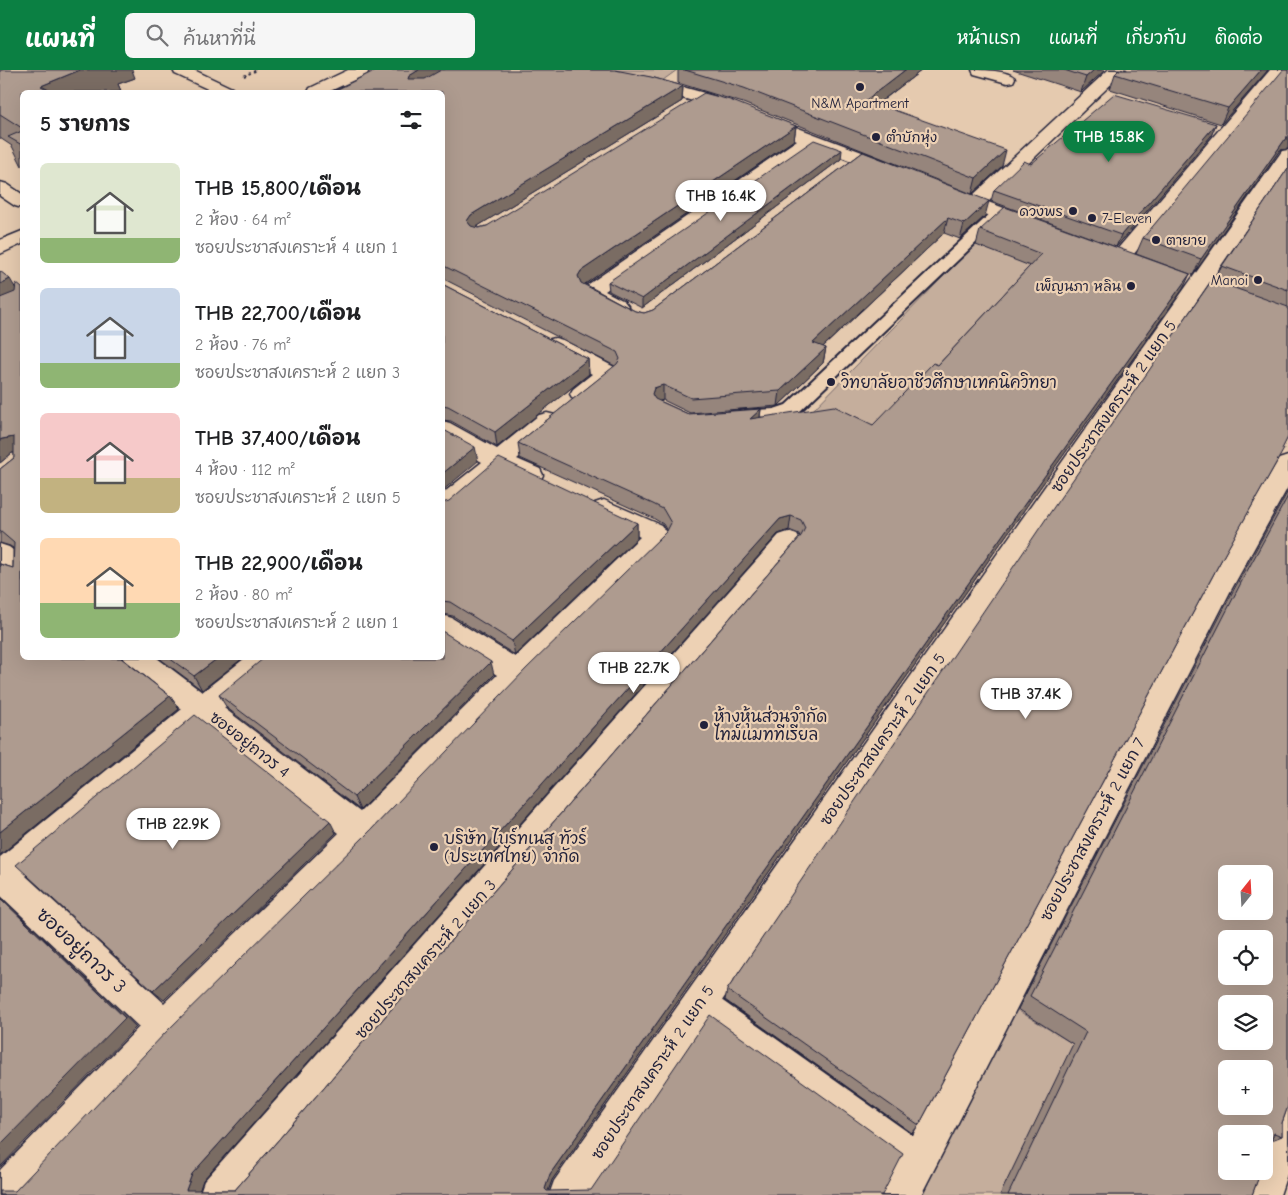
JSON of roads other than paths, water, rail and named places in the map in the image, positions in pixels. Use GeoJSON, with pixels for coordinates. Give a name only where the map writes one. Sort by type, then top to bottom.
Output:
{"type":"FeatureCollection","features":[{"type":"Feature","properties":{"kind":"street"},"geometry":{"type":"LineString","coordinates":[[181,70],[222,90]]}},
{"type":"Feature","properties":{"kind":"street"},"geometry":{"type":"LineString","coordinates":[[320,90],[362,70]]}},
{"type":"Feature","properties":{"kind":"street"},"geometry":{"type":"LineString","coordinates":[[578,70],[654,84],[702,98],[811,138],[850,163],[911,178]]}},
{"type":"Feature","properties":{"kind":"street"},"geometry":{"type":"LineString","coordinates":[[980,70],[1007,78]]}},
{"type":"Feature","properties":{"kind":"street"},"geometry":{"type":"LineString","coordinates":[[975,204],[1118,70]]}},
{"type":"Feature","properties":{"kind":"street"},"geometry":{"type":"LineString","coordinates":[[1102,250],[1130,260],[1226,133],[1279,70]]}},
{"type":"Feature","properties":{"kind":"street"},"geometry":{"type":"LineString","coordinates":[[1093,92],[1112,98]]}},
{"type":"Feature","properties":{"kind":"street"},"geometry":{"type":"LineString","coordinates":[[678,113],[702,98]]}},
{"type":"Feature","properties":{"kind":"street"},"geometry":{"type":"LineString","coordinates":[[1207,127],[1226,133]]}},
{"type":"Feature","properties":{"kind":"street"},"geometry":{"type":"LineString","coordinates":[[636,316],[590,292],[811,138]]}},
{"type":"Feature","properties":{"kind":"street","name":"ซอยประชาสงเคราะห์ 2 แยก 5"},"geometry":{"type":"LineString","coordinates":[[568,1195],[1040,510],[1200,285],[1288,155]]}},
{"type":"Feature","properties":{"kind":"street"},"geometry":{"type":"LineString","coordinates":[[0,188],[20,201]]}},
{"type":"Feature","properties":{"kind":"street"},"geometry":{"type":"LineString","coordinates":[[938,189],[1055,233]]}},
{"type":"Feature","properties":{"kind":"street"},"geometry":{"type":"LineString","coordinates":[[0,248],[20,238]]}},
{"type":"Feature","properties":{"kind":"street"},"geometry":{"type":"LineString","coordinates":[[445,505],[498,460],[608,373],[538,336]]}},
{"type":"Feature","properties":{"kind":"street"},"geometry":{"type":"LineString","coordinates":[[445,431],[498,460],[552,485]]}},
{"type":"Feature","properties":{"kind":"street","name":"ซอยประชาสงเคราะห์ 2 แยก 7"},"geometry":{"type":"LineString","coordinates":[[900,1195],[1218,589],[1288,465]]}},
{"type":"Feature","properties":{"kind":"street"},"geometry":{"type":"LineString","coordinates":[[2,1195],[164,1027],[362,832],[517,673],[656,537],[652,532],[643,527],[580,498]]}},
{"type":"Feature","properties":{"kind":"street","name":"ซอยประชาสงเคราะห์ 2 แยก 3"},"geometry":{"type":"LineString","coordinates":[[218,1195],[788,542]]}},
{"type":"Feature","properties":{"kind":"street"},"geometry":{"type":"LineString","coordinates":[[0,554],[20,569]]}},
{"type":"Feature","properties":{"kind":"street"},"geometry":{"type":"LineString","coordinates":[[445,628],[517,673]]}},
{"type":"Feature","properties":{"kind":"street","name":"ซอยอยู่ถาวร 4"},"geometry":{"type":"LineString","coordinates":[[140,660],[362,832]]}},
{"type":"Feature","properties":{"kind":"street"},"geometry":{"type":"LineString","coordinates":[[1,875],[262,660]]}},
{"type":"Feature","properties":{"kind":"street","name":"ซอยอยู่ถาวร 3"},"geometry":{"type":"LineString","coordinates":[[1,875],[164,1027]]}},
{"type":"Feature","properties":{"kind":"street"},"geometry":{"type":"LineString","coordinates":[[1261,1195],[1288,1114]]}},
{"type":"Feature","properties":{"kind":"lane"},"geometry":{"type":"LineString","coordinates":[[718,419],[775,416],[792,409],[999,213]]}},
{"type":"Feature","properties":{"kind":"lane"},"geometry":{"type":"LineString","coordinates":[[701,1001],[919,1157]]}},
{"type":"Feature","properties":{"kind":"place","name":"N&M Apartment"},"geometry":{"type":"Point","coordinates":[860,87]}},
{"type":"Feature","properties":{"kind":"place","name":"ตำบักหุ่ง"},"geometry":{"type":"Point","coordinates":[876,137]}},
{"type":"Feature","properties":{"kind":"place","name":"ดวงพร"},"geometry":{"type":"Point","coordinates":[1073,211]}},
{"type":"Feature","properties":{"kind":"place","name":"7-Eleven"},"geometry":{"type":"Point","coordinates":[1092,218]}},
{"type":"Feature","properties":{"kind":"place","name":"ตายาย"},"geometry":{"type":"Point","coordinates":[1156,240]}},
{"type":"Feature","properties":{"kind":"place","name":"Manoi"},"geometry":{"type":"Point","coordinates":[1258,280]}},
{"type":"Feature","properties":{"kind":"place","name":"เพ็ญนภา หลิน"},"geometry":{"type":"Point","coordinates":[1131,286]}},
{"type":"Feature","properties":{"kind":"place","name":"วิทยาลัยอาชีวศึกษาเทคนิควิทยา"},"geometry":{"type":"Point","coordinates":[831,382]}},
{"type":"Feature","properties":{"kind":"place","name":"ห้างหุ้นส่วนจำกัด ไทม์แมททีเรียล"},"geometry":{"type":"Point","coordinates":[704,725]}},
{"type":"Feature","properties":{"kind":"place","name":"บริษัท ไบร์ทเนส ทัวร์ (ประเทศไทย) จำกัด"},"geometry":{"type":"Point","coordinates":[434,847]}}]}
